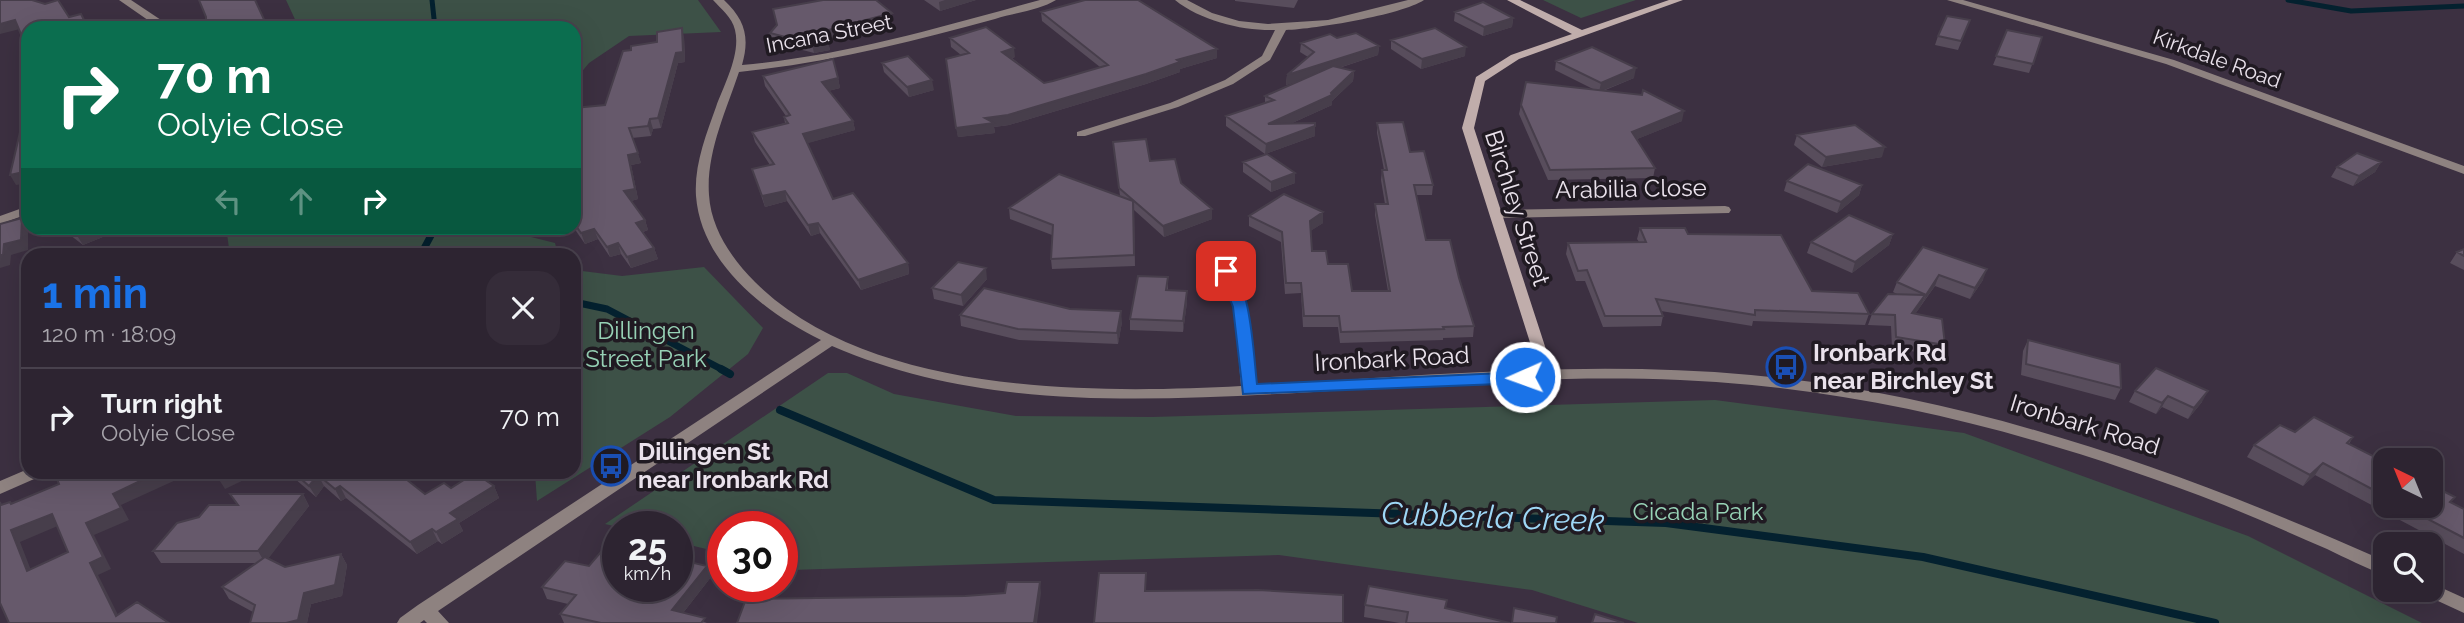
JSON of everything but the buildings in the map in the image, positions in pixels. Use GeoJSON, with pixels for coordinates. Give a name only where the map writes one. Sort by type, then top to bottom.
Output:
{"type":"FeatureCollection","features":[{"type":"Feature","properties":{"kind":"street"},"geometry":{"type":"LineString","coordinates":[[124,0],[156,21]]}},
{"type":"Feature","properties":{"kind":"street","name":"Ironbark Road"},"geometry":{"type":"LineString","coordinates":[[718,0],[736,19],[741,33],[735,69],[713,136],[703,178],[703,205],[712,233],[725,257],[747,283],[802,326],[893,365],[987,386],[1069,394],[1148,394],[1548,377],[1673,376],[1756,380],[1840,391],[1943,410],[2051,438],[2175,478],[2294,526],[2373,562]]}},
{"type":"Feature","properties":{"kind":"street","name":"Incana Street"},"geometry":{"type":"LineString","coordinates":[[735,69],[824,58],[1051,0]]}},
{"type":"Feature","properties":{"kind":"street"},"geometry":{"type":"LineString","coordinates":[[1180,0],[1198,12],[1238,24],[1281,29],[1356,18],[1419,0]]}},
{"type":"Feature","properties":{"kind":"street"},"geometry":{"type":"LineString","coordinates":[[1512,0],[1581,34]]}},
{"type":"Feature","properties":{"kind":"street","name":"Birchley Street"},"geometry":{"type":"LineString","coordinates":[[1548,377],[1468,128],[1480,79],[1515,57],[1678,0]]}},
{"type":"Feature","properties":{"kind":"street","name":"Kirkdale Road"},"geometry":{"type":"LineString","coordinates":[[1952,0],[2170,62],[2464,170]]}},
{"type":"Feature","properties":{"kind":"street"},"geometry":{"type":"LineString","coordinates":[[1081,134],[1174,105],[1229,82],[1266,58],[1281,29]]}},
{"type":"Feature","properties":{"kind":"street","name":"Arabilia Close"},"geometry":{"type":"LineString","coordinates":[[1496,214],[1725,210]]}},
{"type":"Feature","properties":{"kind":"street"},"geometry":{"type":"LineString","coordinates":[[0,220],[21,212]]}},
{"type":"Feature","properties":{"kind":"street"},"geometry":{"type":"LineString","coordinates":[[1226,271],[1241,307],[1249,390]]}},
{"type":"Feature","properties":{"kind":"street"},"geometry":{"type":"LineString","coordinates":[[406,623],[831,340]]}},
{"type":"Feature","properties":{"kind":"street"},"geometry":{"type":"LineString","coordinates":[[0,488],[21,478]]}},
{"type":"Feature","properties":{"kind":"street"},"geometry":{"type":"LineString","coordinates":[[2443,596],[2464,606]]}},
{"type":"Feature","properties":{"kind":"street"},"geometry":{"type":"LineString","coordinates":[[424,610],[440,623]]}},
{"type":"Feature","properties":{"kind":"green space"},"geometry":{"type":"Polygon","coordinates":[[[286,0],[698,0],[721,32],[629,36],[589,63],[581,73],[581,21],[296,21],[286,0]]]}},
{"type":"Feature","properties":{"kind":"green space"},"geometry":{"type":"Polygon","coordinates":[[[1543,0],[1636,0],[1581,18],[1543,0]]]}},
{"type":"Feature","properties":{"kind":"green space"},"geometry":{"type":"Polygon","coordinates":[[[227,235],[523,235],[555,243],[556,248],[229,248],[227,235]]]}},
{"type":"Feature","properties":{"kind":"green space","name":"Dillingen Street Park"},"geometry":{"type":"Polygon","coordinates":[[[704,267],[763,328],[748,354],[670,417],[581,473],[581,271],[622,276],[704,267]]]}},
{"type":"Feature","properties":{"kind":"green space","name":"Cicada Park"},"geometry":{"type":"Polygon","coordinates":[[[828,373],[847,373],[894,394],[1016,416],[1152,417],[1715,400],[1964,433],[2248,536],[2373,598],[2373,602],[2380,602],[2422,623],[1638,623],[1532,590],[1279,555],[798,570],[798,511],[707,511],[707,549],[693,546],[693,511],[624,511],[828,373]]]}},
{"type":"Feature","properties":{"kind":"green space","name":"Dillingen Street Park"},"geometry":{"type":"Polygon","coordinates":[[[535,479],[572,479],[537,501],[535,479]]]}},
{"type":"Feature","properties":{"kind":"waterway","name":"Cubberla Creek"},"geometry":{"type":"LineString","coordinates":[[432,0],[434,21]]}},
{"type":"Feature","properties":{"kind":"waterway"},"geometry":{"type":"LineString","coordinates":[[2288,0],[2351,11],[2464,6]]}},
{"type":"Feature","properties":{"kind":"waterway","name":"Cubberla Creek"},"geometry":{"type":"LineString","coordinates":[[424,248],[431,235]]}},
{"type":"Feature","properties":{"kind":"waterway","name":"Cubberla Creek"},"geometry":{"type":"LineString","coordinates":[[581,303],[607,309],[725,371]]}},
{"type":"Feature","properties":{"kind":"waterway","name":"Cubberla Creek"},"geometry":{"type":"LineString","coordinates":[[721,369],[730,374]]}},
{"type":"Feature","properties":{"kind":"waterway","name":"Cubberla Creek"},"geometry":{"type":"LineString","coordinates":[[780,410],[994,500],[1666,523],[1923,557],[2215,623]]}},
{"type":"Feature","properties":{"kind":"place","name":"Ironbark Rd near Birchley St"},"geometry":{"type":"Point","coordinates":[1786,367]}},
{"type":"Feature","properties":{"kind":"place","name":"Dillingen St near Ironbark Rd"},"geometry":{"type":"Point","coordinates":[611,466]}},
{"type":"Feature","properties":{"kind":"route"},"geometry":{"type":"LineString","coordinates":[[1226,271],[1241,307],[1249,390],[1525,377]]}}]}
